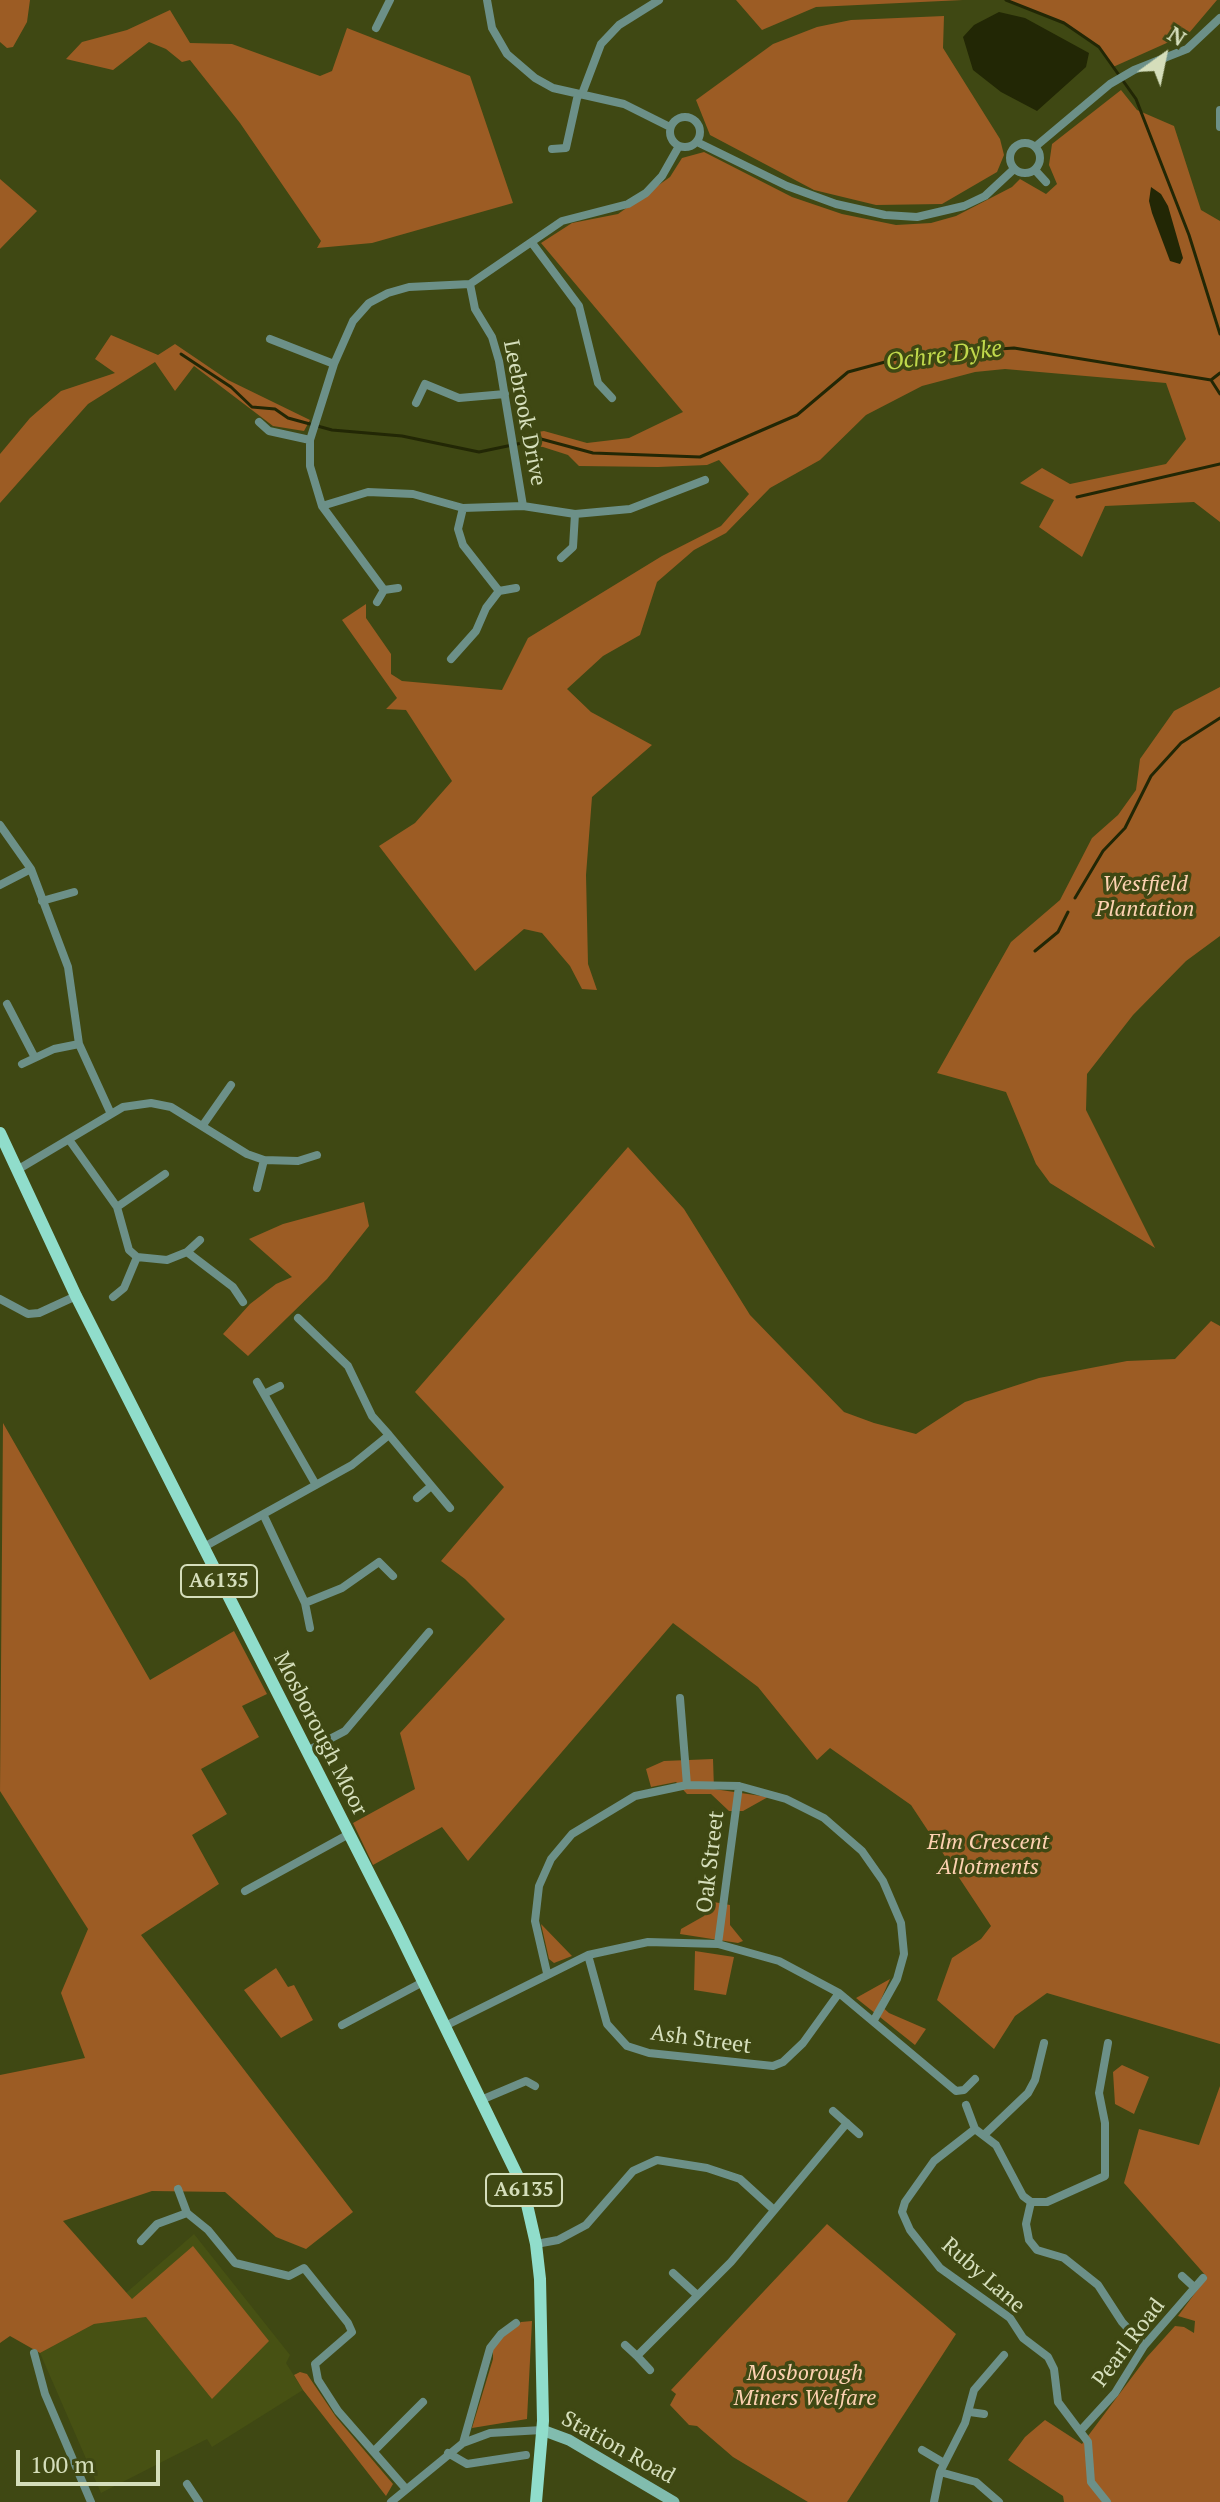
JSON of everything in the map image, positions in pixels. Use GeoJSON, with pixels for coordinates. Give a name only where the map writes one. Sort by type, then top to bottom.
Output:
{"type":"FeatureCollection","features":[{"type":"Feature","properties":{"kind":"main road","name":"Mosborough Moor"},"geometry":{"type":"LineString","coordinates":[[0,1133],[76,1296],[349,1834],[523,2187],[536,2244],[542,2430]]}},
{"type":"Feature","properties":{"kind":"main road","name":"A6135"},"geometry":{"type":"LineString","coordinates":[[536,2502],[542,2430]]}},
{"type":"Feature","properties":{"kind":"main road","name":"Station Road"},"geometry":{"type":"LineString","coordinates":[[542,2430],[569,2440],[674,2502]]}},
{"type":"Feature","properties":{"kind":"street"},"geometry":{"type":"LineString","coordinates":[[376,28],[390,0]]}},
{"type":"Feature","properties":{"kind":"street"},"geometry":{"type":"LineString","coordinates":[[487,0],[492,28],[507,54],[553,88],[624,104],[670,127]]}},
{"type":"Feature","properties":{"kind":"street"},"geometry":{"type":"LineString","coordinates":[[552,149],[566,148],[580,94],[601,44],[619,25],[659,0]]}},
{"type":"Feature","properties":{"kind":"street"},"geometry":{"type":"LineString","coordinates":[[1035,147],[1110,84],[1134,70],[1187,49],[1219,21]]}},
{"type":"Feature","properties":{"kind":"street"},"geometry":{"type":"LineString","coordinates":[[1220,110],[1220,127]]}},
{"type":"Feature","properties":{"kind":"street"},"geometry":{"type":"LineString","coordinates":[[678,118],[693,119],[700,131],[697,142],[688,147],[679,146],[671,139],[670,127],[678,118]]}},
{"type":"Feature","properties":{"kind":"street"},"geometry":{"type":"LineString","coordinates":[[697,142],[787,186],[836,204],[885,215],[941,214],[985,196],[1014,169]]}},
{"type":"Feature","properties":{"kind":"street"},"geometry":{"type":"LineString","coordinates":[[1013,143],[1035,147],[1040,157],[1035,170],[1023,174],[1014,169],[1010,155],[1013,143]]}},
{"type":"Feature","properties":{"kind":"street"},"geometry":{"type":"LineString","coordinates":[[384,590],[322,506],[310,466],[310,438],[334,364],[353,321],[369,303],[409,287],[470,284],[569,217],[628,204],[644,195],[662,176],[679,146]]}},
{"type":"Feature","properties":{"kind":"street"},"geometry":{"type":"LineString","coordinates":[[1035,170],[1046,182]]}},
{"type":"Feature","properties":{"kind":"street"},"geometry":{"type":"LineString","coordinates":[[532,243],[579,306],[598,383],[612,398]]}},
{"type":"Feature","properties":{"kind":"street","name":"Leebrook Drive"},"geometry":{"type":"LineString","coordinates":[[470,284],[475,309],[492,337],[517,453],[523,506]]}},
{"type":"Feature","properties":{"kind":"street"},"geometry":{"type":"LineString","coordinates":[[270,339],[334,364]]}},
{"type":"Feature","properties":{"kind":"street"},"geometry":{"type":"LineString","coordinates":[[416,403],[425,384],[459,398],[505,394]]}},
{"type":"Feature","properties":{"kind":"street"},"geometry":{"type":"LineString","coordinates":[[259,422],[269,431],[310,438]]}},
{"type":"Feature","properties":{"kind":"street"},"geometry":{"type":"LineString","coordinates":[[322,506],[368,492],[413,494],[463,508],[523,506],[575,514],[630,509],[705,480]]}},
{"type":"Feature","properties":{"kind":"street"},"geometry":{"type":"LineString","coordinates":[[463,508],[458,529],[463,545],[499,591]]}},
{"type":"Feature","properties":{"kind":"street"},"geometry":{"type":"LineString","coordinates":[[561,558],[573,547],[575,514]]}},
{"type":"Feature","properties":{"kind":"street"},"geometry":{"type":"LineString","coordinates":[[384,590],[398,588]]}},
{"type":"Feature","properties":{"kind":"street"},"geometry":{"type":"LineString","coordinates":[[451,659],[476,631],[486,608],[499,591],[516,588]]}},
{"type":"Feature","properties":{"kind":"street"},"geometry":{"type":"LineString","coordinates":[[377,602],[384,590]]}},
{"type":"Feature","properties":{"kind":"street"},"geometry":{"type":"LineString","coordinates":[[0,825],[31,869],[68,967],[79,1044],[111,1114]]}},
{"type":"Feature","properties":{"kind":"street"},"geometry":{"type":"LineString","coordinates":[[0,885],[31,869]]}},
{"type":"Feature","properties":{"kind":"street"},"geometry":{"type":"LineString","coordinates":[[42,901],[74,892]]}},
{"type":"Feature","properties":{"kind":"street"},"geometry":{"type":"LineString","coordinates":[[7,1004],[34,1056]]}},
{"type":"Feature","properties":{"kind":"street"},"geometry":{"type":"LineString","coordinates":[[22,1064],[34,1056],[79,1044]]}},
{"type":"Feature","properties":{"kind":"street"},"geometry":{"type":"LineString","coordinates":[[203,1125],[231,1085]]}},
{"type":"Feature","properties":{"kind":"street"},"geometry":{"type":"LineString","coordinates":[[17,1170],[111,1114],[134,1104],[151,1103],[171,1107],[247,1154],[264,1160],[298,1161],[317,1155]]}},
{"type":"Feature","properties":{"kind":"street"},"geometry":{"type":"LineString","coordinates":[[70,1141],[117,1207],[129,1250],[137,1257],[167,1260],[187,1252],[200,1240]]}},
{"type":"Feature","properties":{"kind":"street"},"geometry":{"type":"LineString","coordinates":[[257,1188],[264,1160]]}},
{"type":"Feature","properties":{"kind":"street"},"geometry":{"type":"LineString","coordinates":[[117,1207],[165,1174]]}},
{"type":"Feature","properties":{"kind":"street"},"geometry":{"type":"LineString","coordinates":[[187,1252],[233,1287],[243,1302]]}},
{"type":"Feature","properties":{"kind":"street"},"geometry":{"type":"LineString","coordinates":[[113,1297],[124,1288],[137,1257]]}},
{"type":"Feature","properties":{"kind":"street"},"geometry":{"type":"LineString","coordinates":[[0,1299],[28,1314],[39,1313],[76,1296]]}},
{"type":"Feature","properties":{"kind":"street"},"geometry":{"type":"LineString","coordinates":[[298,1318],[348,1366],[372,1416],[450,1508]]}},
{"type":"Feature","properties":{"kind":"street"},"geometry":{"type":"LineString","coordinates":[[257,1382],[316,1485]]}},
{"type":"Feature","properties":{"kind":"street"},"geometry":{"type":"LineString","coordinates":[[264,1394],[280,1386]]}},
{"type":"Feature","properties":{"kind":"street"},"geometry":{"type":"LineString","coordinates":[[202,1548],[352,1465],[389,1435]]}},
{"type":"Feature","properties":{"kind":"street"},"geometry":{"type":"LineString","coordinates":[[417,1498],[430,1487]]}},
{"type":"Feature","properties":{"kind":"street"},"geometry":{"type":"LineString","coordinates":[[264,1516],[305,1603],[310,1628]]}},
{"type":"Feature","properties":{"kind":"street"},"geometry":{"type":"LineString","coordinates":[[305,1603],[342,1588],[379,1562],[393,1576]]}},
{"type":"Feature","properties":{"kind":"street"},"geometry":{"type":"LineString","coordinates":[[307,1751],[345,1731],[429,1632]]}},
{"type":"Feature","properties":{"kind":"street"},"geometry":{"type":"LineString","coordinates":[[680,1698],[687,1785]]}},
{"type":"Feature","properties":{"kind":"street"},"geometry":{"type":"LineString","coordinates":[[547,1973],[535,1921],[539,1886],[551,1859],[572,1834],[635,1796],[687,1785],[739,1786],[786,1799],[824,1818],[862,1851],[883,1881],[901,1923],[904,1954],[897,1979],[874,2020]]}},
{"type":"Feature","properties":{"kind":"street","name":"Oak Street"},"geometry":{"type":"LineString","coordinates":[[718,1944],[739,1786]]}},
{"type":"Feature","properties":{"kind":"street"},"geometry":{"type":"LineString","coordinates":[[245,1891],[349,1834]]}},
{"type":"Feature","properties":{"kind":"street"},"geometry":{"type":"LineString","coordinates":[[445,2026],[588,1955],[648,1942],[718,1944],[779,1961],[839,1993],[944,2083],[960,2090],[975,2129],[996,2145],[1023,2196],[1031,2202],[1047,2202],[1105,2176],[1105,2123],[1099,2093],[1108,2043]]}},
{"type":"Feature","properties":{"kind":"street","name":"Ash Street"},"geometry":{"type":"LineString","coordinates":[[588,1955],[607,2024],[627,2046],[649,2053],[773,2066],[783,2062],[803,2043],[839,1993]]}},
{"type":"Feature","properties":{"kind":"street"},"geometry":{"type":"LineString","coordinates":[[342,2025],[423,1982]]}},
{"type":"Feature","properties":{"kind":"street"},"geometry":{"type":"LineString","coordinates":[[985,2134],[1028,2093],[1035,2080],[1044,2043]]}},
{"type":"Feature","properties":{"kind":"street"},"geometry":{"type":"LineString","coordinates":[[960,2090],[975,2079]]}},
{"type":"Feature","properties":{"kind":"street"},"geometry":{"type":"LineString","coordinates":[[481,2100],[526,2081],[535,2086]]}},
{"type":"Feature","properties":{"kind":"street"},"geometry":{"type":"LineString","coordinates":[[833,2111],[859,2134]]}},
{"type":"Feature","properties":{"kind":"street"},"geometry":{"type":"LineString","coordinates":[[637,2356],[731,2262],[847,2123]]}},
{"type":"Feature","properties":{"kind":"street","name":"Ruby Lane"},"geometry":{"type":"LineString","coordinates":[[975,2129],[934,2161],[905,2202],[904,2220],[940,2268],[1010,2318],[1023,2338],[1048,2357],[1054,2369],[1058,2402],[1082,2429],[1090,2447],[1091,2482],[1107,2502]]}},
{"type":"Feature","properties":{"kind":"street"},"geometry":{"type":"LineString","coordinates":[[536,2244],[558,2240],[586,2225],[633,2171],[657,2160],[707,2168],[740,2179],[774,2210]]}},
{"type":"Feature","properties":{"kind":"street"},"geometry":{"type":"LineString","coordinates":[[178,2189],[187,2213],[208,2230],[221,2250],[246,2268],[289,2276],[304,2268],[348,2323],[352,2332],[320,2357],[314,2369],[338,2411],[406,2489]]}},
{"type":"Feature","properties":{"kind":"street"},"geometry":{"type":"LineString","coordinates":[[1031,2202],[1026,2224],[1029,2240],[1037,2250],[1064,2258],[1098,2285],[1122,2322],[1144,2346]]}},
{"type":"Feature","properties":{"kind":"street"},"geometry":{"type":"LineString","coordinates":[[141,2241],[157,2224],[187,2213]]}},
{"type":"Feature","properties":{"kind":"street"},"geometry":{"type":"LineString","coordinates":[[673,2273],[696,2294]]}},
{"type":"Feature","properties":{"kind":"street"},"geometry":{"type":"LineString","coordinates":[[1182,2276],[1194,2287]]}},
{"type":"Feature","properties":{"kind":"street","name":"Pearl Road"},"geometry":{"type":"LineString","coordinates":[[1082,2429],[1115,2393],[1144,2346],[1164,2327],[1203,2278]]}},
{"type":"Feature","properties":{"kind":"street"},"geometry":{"type":"LineString","coordinates":[[463,2443],[490,2348],[501,2334],[516,2323]]}},
{"type":"Feature","properties":{"kind":"street"},"geometry":{"type":"LineString","coordinates":[[625,2345],[650,2370]]}},
{"type":"Feature","properties":{"kind":"street"},"geometry":{"type":"LineString","coordinates":[[34,2353],[45,2394],[91,2502]]}},
{"type":"Feature","properties":{"kind":"street"},"geometry":{"type":"LineString","coordinates":[[934,2502],[942,2468],[970,2412],[974,2390],[1004,2355]]}},
{"type":"Feature","properties":{"kind":"street"},"geometry":{"type":"LineString","coordinates":[[996,2363],[1004,2372]]}},
{"type":"Feature","properties":{"kind":"street"},"geometry":{"type":"LineString","coordinates":[[374,2451],[423,2402]]}},
{"type":"Feature","properties":{"kind":"street"},"geometry":{"type":"LineString","coordinates":[[970,2412],[984,2414]]}},
{"type":"Feature","properties":{"kind":"street"},"geometry":{"type":"LineString","coordinates":[[391,2502],[463,2443],[490,2433],[542,2430]]}},
{"type":"Feature","properties":{"kind":"street"},"geometry":{"type":"LineString","coordinates":[[922,2450],[942,2468],[976,2482],[999,2502]]}},
{"type":"Feature","properties":{"kind":"street"},"geometry":{"type":"LineString","coordinates":[[448,2453],[467,2464],[526,2455]]}},
{"type":"Feature","properties":{"kind":"street"},"geometry":{"type":"LineString","coordinates":[[187,2484],[199,2502]]}},
{"type":"Feature","properties":{"kind":"shaded area"},"geometry":{"type":"Polygon","coordinates":[[[999,12],[1025,18],[1089,53],[1086,67],[1037,111],[1001,92],[973,70],[963,37],[974,25],[999,12]]]}},
{"type":"Feature","properties":{"kind":"shaded area"},"geometry":{"type":"Polygon","coordinates":[[[1151,187],[1161,194],[1168,206],[1183,258],[1180,264],[1170,261],[1152,213],[1149,201],[1151,187]]]}},
{"type":"Feature","properties":{"kind":"shaded area"},"geometry":{"type":"Polygon","coordinates":[[[194,2234],[290,2355],[286,2363],[303,2390],[212,2447],[207,2439],[101,2493],[40,2353],[94,2324],[146,2317],[126,2293],[194,2234]]]}},
{"type":"Feature","properties":{"kind":"green space"},"geometry":{"type":"Polygon","coordinates":[[[0,0],[30,0],[27,22],[13,47],[7,48],[0,42],[0,0]]]}},
{"type":"Feature","properties":{"kind":"green space"},"geometry":{"type":"Polygon","coordinates":[[[736,0],[963,0],[816,7],[762,30],[736,0]]]}},
{"type":"Feature","properties":{"kind":"green space"},"geometry":{"type":"Polygon","coordinates":[[[1006,0],[1217,0],[1189,33],[1113,67],[1099,47],[1064,23],[1006,0]]]}},
{"type":"Feature","properties":{"kind":"green space"},"geometry":{"type":"Polygon","coordinates":[[[170,10],[190,43],[232,44],[320,76],[332,71],[347,28],[470,76],[513,203],[372,243],[317,248],[321,241],[240,123],[190,60],[182,62],[166,49],[149,42],[113,70],[66,59],[82,42],[127,30],[170,10]]]}},
{"type":"Feature","properties":{"kind":"green space"},"geometry":{"type":"Polygon","coordinates":[[[944,16],[943,48],[1000,139],[1004,155],[997,172],[942,204],[876,205],[814,190],[710,135],[696,100],[773,44],[817,27],[851,20],[944,16]]]}},
{"type":"Feature","properties":{"kind":"green space"},"geometry":{"type":"Polygon","coordinates":[[[1121,90],[1137,110],[1174,126],[1201,210],[1220,221],[1220,522],[1194,502],[1105,506],[1082,557],[1039,527],[1054,500],[1020,483],[1042,468],[1070,484],[1166,464],[1186,439],[1166,383],[1005,369],[975,372],[922,386],[866,415],[820,460],[770,488],[726,533],[694,550],[657,582],[640,635],[603,656],[567,689],[591,712],[652,745],[592,797],[586,875],[588,964],[597,990],[582,989],[570,966],[542,933],[524,929],[475,971],[379,846],[415,823],[452,781],[406,710],[386,709],[397,698],[342,620],[366,604],[366,618],[391,654],[391,674],[402,681],[502,690],[528,638],[662,556],[721,526],[749,494],[719,460],[707,465],[579,466],[568,455],[543,447],[522,445],[520,435],[544,431],[587,443],[629,438],[683,412],[541,243],[572,223],[618,214],[670,177],[682,158],[704,152],[792,197],[842,214],[896,225],[931,223],[956,216],[1012,187],[1020,179],[1046,194],[1057,184],[1049,165],[1052,144],[1121,90]]]}},
{"type":"Feature","properties":{"kind":"green space"},"geometry":{"type":"Polygon","coordinates":[[[0,179],[37,211],[0,249],[0,179]]]}},
{"type":"Feature","properties":{"kind":"green space"},"geometry":{"type":"Polygon","coordinates":[[[111,335],[158,355],[175,344],[228,380],[310,420],[304,431],[273,426],[194,366],[175,391],[155,362],[88,404],[0,503],[0,454],[30,418],[61,391],[115,373],[95,359],[111,335]]]}},
{"type":"Feature","properties":{"kind":"green space","name":"Westfield Plantation"},"geometry":{"type":"Polygon","coordinates":[[[1220,687],[1220,936],[1186,961],[1133,1015],[1087,1074],[1086,1110],[1155,1248],[1050,1183],[1036,1164],[1006,1092],[937,1073],[1011,942],[1060,900],[1092,838],[1118,815],[1136,790],[1140,759],[1174,711],[1220,687]]]}},
{"type":"Feature","properties":{"kind":"green space","name":"Elm Crescent Allotments"},"geometry":{"type":"Polygon","coordinates":[[[628,1147],[684,1209],[750,1315],[844,1412],[874,1423],[916,1434],[965,1402],[1039,1378],[1127,1361],[1175,1359],[1211,1321],[1220,1326],[1220,2044],[1047,1993],[1015,2016],[994,2049],[937,2000],[952,1958],[981,1939],[991,1926],[911,1805],[830,1748],[817,1760],[758,1687],[673,1623],[468,1861],[442,1827],[373,1865],[353,1823],[415,1789],[400,1733],[505,1619],[465,1579],[441,1561],[504,1487],[415,1392],[628,1147]]]}},
{"type":"Feature","properties":{"kind":"green space"},"geometry":{"type":"Polygon","coordinates":[[[364,1202],[369,1226],[327,1279],[248,1356],[223,1334],[250,1304],[276,1284],[292,1277],[249,1239],[283,1224],[364,1202]]]}},
{"type":"Feature","properties":{"kind":"green space"},"geometry":{"type":"Polygon","coordinates":[[[3,1423],[150,1680],[234,1631],[267,1694],[242,1706],[259,1737],[201,1769],[227,1814],[192,1835],[219,1884],[141,1935],[353,2212],[306,2249],[276,2237],[225,2192],[152,2191],[63,2221],[132,2299],[193,2246],[269,2341],[212,2399],[146,2317],[94,2324],[40,2353],[10,2336],[0,2343],[0,2075],[85,2058],[61,1993],[88,1929],[0,1791],[3,1423]]]}},
{"type":"Feature","properties":{"kind":"green space"},"geometry":{"type":"Polygon","coordinates":[[[713,1759],[714,1789],[768,1797],[743,1811],[729,1811],[711,1794],[687,1794],[676,1782],[651,1787],[646,1769],[664,1761],[713,1759]]]}},
{"type":"Feature","properties":{"kind":"green space"},"geometry":{"type":"Polygon","coordinates":[[[714,1902],[730,1905],[730,1925],[743,1941],[738,1943],[680,1934],[681,1929],[704,1916],[714,1902]]]}},
{"type":"Feature","properties":{"kind":"green space"},"geometry":{"type":"Polygon","coordinates":[[[541,1924],[572,1956],[554,1963],[549,1959],[541,1924]]]}},
{"type":"Feature","properties":{"kind":"green space"},"geometry":{"type":"Polygon","coordinates":[[[695,1951],[734,1957],[726,1995],[694,1990],[695,1951]]]}},
{"type":"Feature","properties":{"kind":"green space"},"geometry":{"type":"Polygon","coordinates":[[[276,1968],[288,1987],[294,1985],[313,2020],[281,2038],[244,1990],[276,1968]]]}},
{"type":"Feature","properties":{"kind":"green space"},"geometry":{"type":"Polygon","coordinates":[[[890,1979],[879,2004],[889,2013],[926,2029],[915,2045],[856,1998],[890,1979]]]}},
{"type":"Feature","properties":{"kind":"green space"},"geometry":{"type":"Polygon","coordinates":[[[1122,2065],[1149,2077],[1134,2114],[1115,2104],[1113,2072],[1122,2065]]]}},
{"type":"Feature","properties":{"kind":"green space"},"geometry":{"type":"Polygon","coordinates":[[[1220,2086],[1220,2502],[1064,2502],[1063,2496],[1008,2460],[1025,2437],[1045,2420],[1082,2444],[1147,2357],[1175,2326],[1194,2333],[1195,2321],[1178,2316],[1207,2277],[1124,2183],[1139,2129],[1199,2145],[1220,2086]]]}},
{"type":"Feature","properties":{"kind":"green space","name":"Mosborough Miners Welfare"},"geometry":{"type":"Polygon","coordinates":[[[827,2224],[956,2334],[847,2502],[808,2502],[733,2457],[697,2426],[689,2425],[670,2405],[676,2394],[671,2390],[827,2224]]]}},
{"type":"Feature","properties":{"kind":"green space"},"geometry":{"type":"Polygon","coordinates":[[[532,2321],[527,2419],[472,2428],[493,2359],[493,2344],[521,2322],[532,2321]]]}},
{"type":"Feature","properties":{"kind":"green space"},"geometry":{"type":"Polygon","coordinates":[[[300,2372],[307,2374],[336,2417],[393,2484],[386,2496],[303,2390],[294,2375],[300,2372]]]}},
{"type":"Feature","properties":{"kind":"waterway"},"geometry":{"type":"LineString","coordinates":[[1006,0],[1064,23],[1099,47],[1136,99],[1189,235],[1220,334]]}},
{"type":"Feature","properties":{"kind":"waterway","name":"Ochre Dyke"},"geometry":{"type":"LineString","coordinates":[[181,354],[231,387],[252,407],[275,409],[288,418],[332,430],[402,436],[479,452],[541,439],[593,453],[700,457],[797,415],[848,372],[911,355],[1014,348],[1211,380],[1220,394]]}},
{"type":"Feature","properties":{"kind":"waterway"},"geometry":{"type":"LineString","coordinates":[[1211,380],[1220,373]]}},
{"type":"Feature","properties":{"kind":"waterway"},"geometry":{"type":"LineString","coordinates":[[1077,497],[1220,464]]}},
{"type":"Feature","properties":{"kind":"waterway"},"geometry":{"type":"LineString","coordinates":[[1075,898],[1103,851],[1125,828],[1151,776],[1181,743],[1220,718]]}},
{"type":"Feature","properties":{"kind":"waterway"},"geometry":{"type":"LineString","coordinates":[[1035,951],[1058,932],[1068,912]]}}]}
